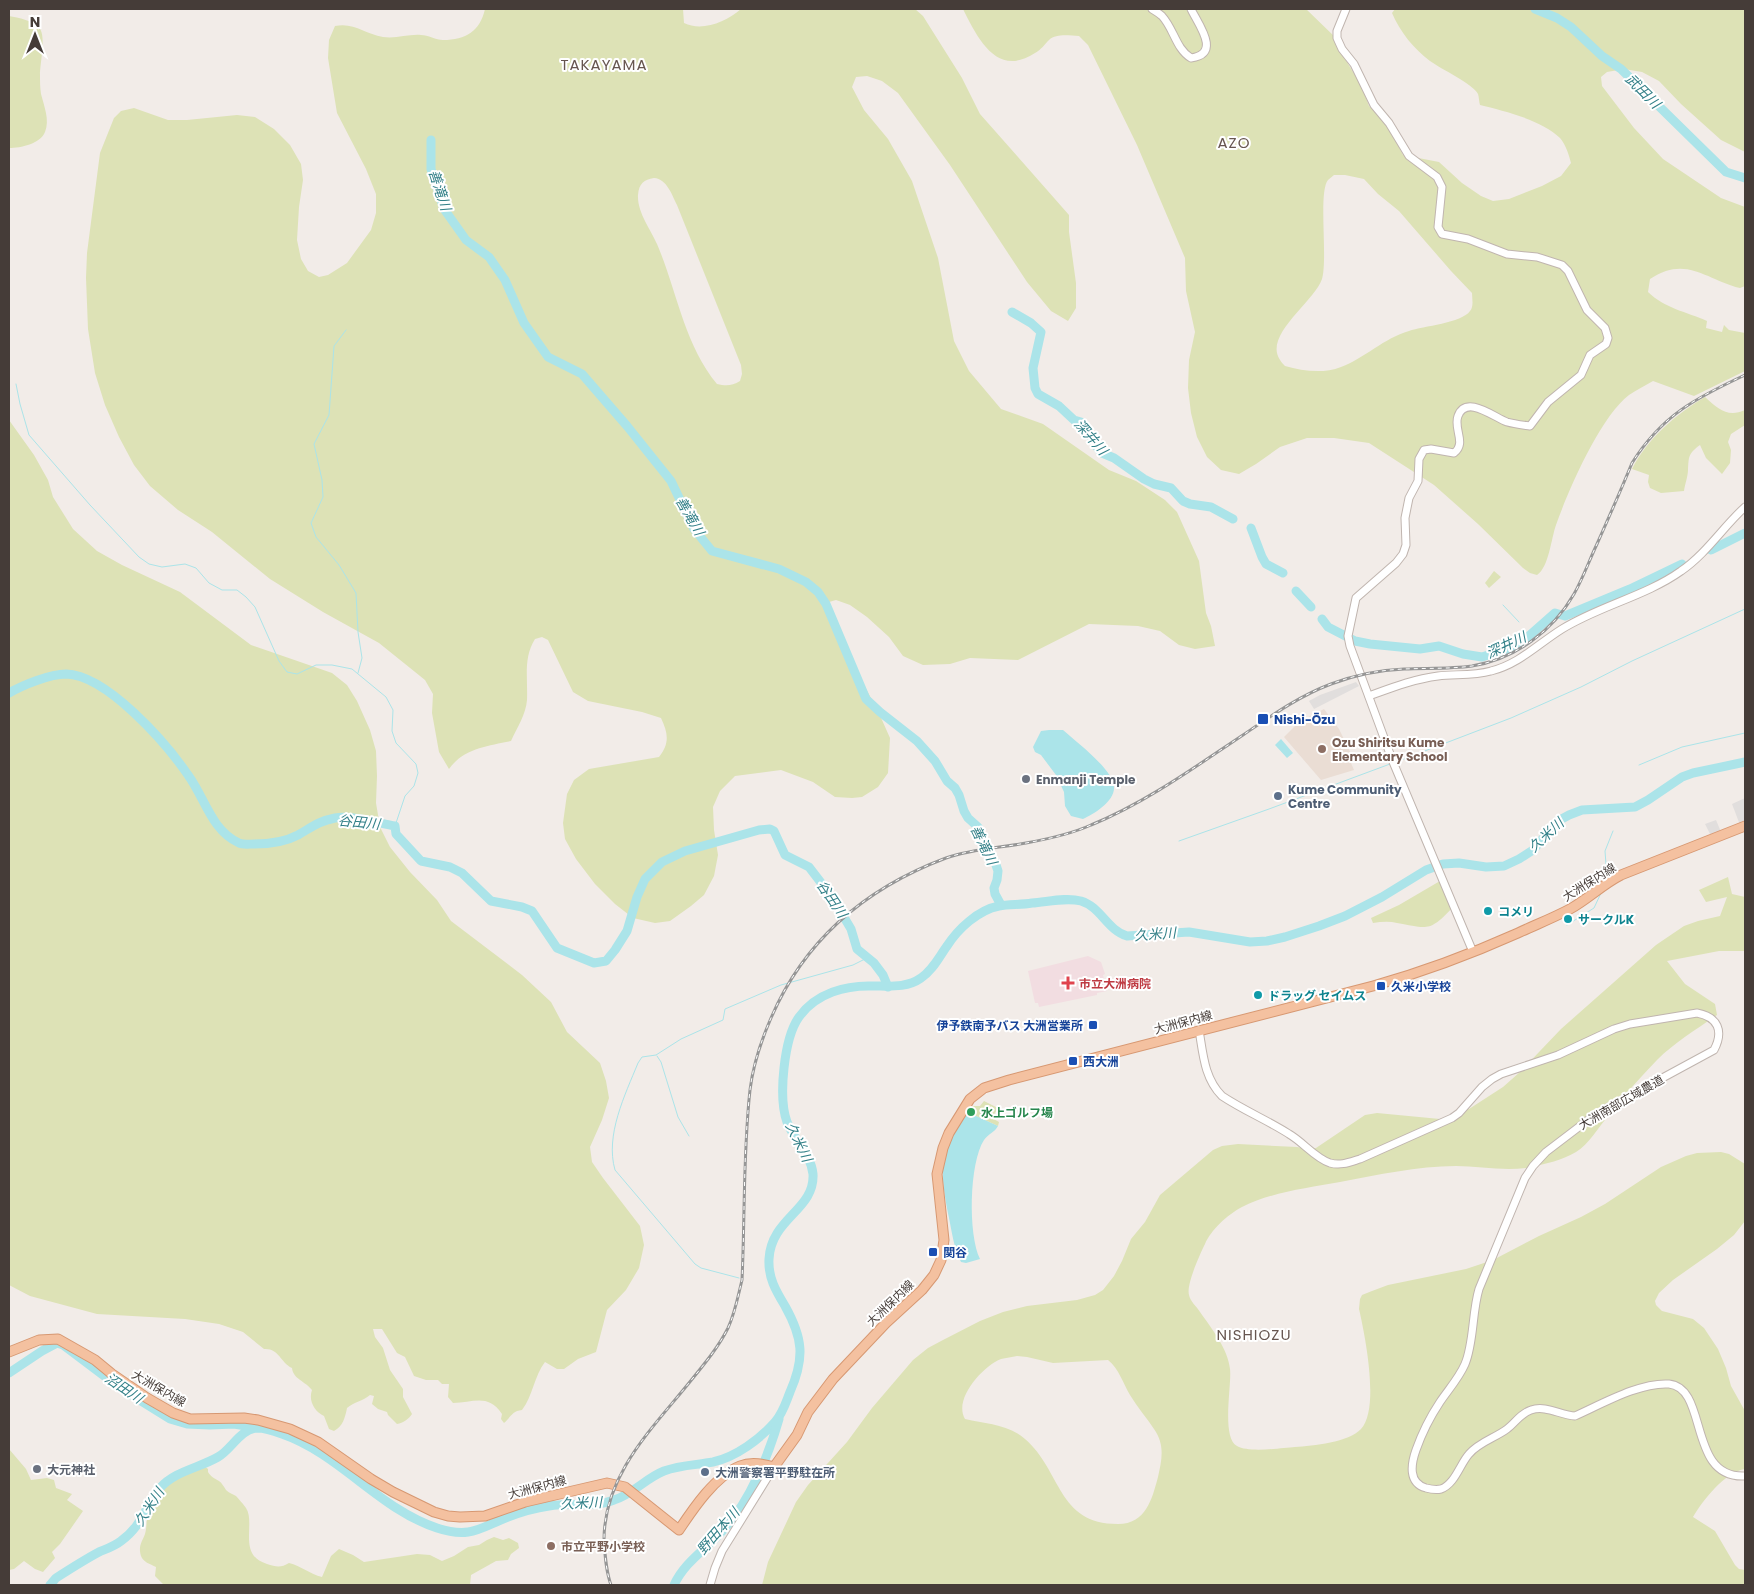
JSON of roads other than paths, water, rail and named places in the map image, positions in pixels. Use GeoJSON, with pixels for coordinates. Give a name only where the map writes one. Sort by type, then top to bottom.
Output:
{"type":"FeatureCollection","features":[{"type":"Feature","properties":{"kind":"main road","name":"大洲保内線"},"geometry":{"type":"LineString","coordinates":[[9,1352],[40,1340],[58,1339],[94,1360],[118,1379],[173,1413],[190,1419],[251,1419],[290,1429],[318,1442],[386,1488],[434,1512],[448,1516],[484,1516],[525,1502],[603,1484],[625,1487],[679,1530],[706,1494],[739,1466],[758,1464],[772,1466],[797,1435],[808,1412],[833,1379],[886,1323],[922,1290],[934,1275],[941,1260],[944,1240],[944,1225],[937,1188],[939,1160],[949,1133],[970,1099],[984,1088],[1395,980],[1473,952],[1570,909],[1621,875],[1745,826]]}},
{"type":"Feature","properties":{"kind":"street"},"geometry":{"type":"LineString","coordinates":[[1152,9],[1162,16],[1177,39],[1182,51],[1191,58],[1197,58],[1203,54],[1207,42],[1191,9]]}},
{"type":"Feature","properties":{"kind":"street"},"geometry":{"type":"LineString","coordinates":[[1346,9],[1337,31],[1337,38],[1342,49],[1354,64],[1374,105],[1389,123],[1409,156],[1437,177],[1442,187],[1438,227],[1442,234],[1468,239],[1507,254],[1537,257],[1562,265],[1568,271],[1584,305],[1605,328],[1608,338],[1604,347],[1590,356],[1581,375],[1548,402],[1530,426],[1506,422],[1478,408],[1470,407],[1462,410],[1458,416],[1457,423],[1460,446],[1458,450],[1454,453],[1447,453],[1431,449],[1424,450],[1421,453],[1418,481],[1409,498],[1405,518],[1406,545],[1403,554],[1396,563],[1356,598],[1348,637],[1393,762],[1473,952]]}},
{"type":"Feature","properties":{"kind":"street"},"geometry":{"type":"LineString","coordinates":[[1369,696],[1417,679],[1475,674],[1507,665],[1525,656],[1578,620],[1665,581],[1681,571],[1693,562],[1745,507]]}},
{"type":"Feature","properties":{"kind":"street","name":"大洲南部広域農道"},"geometry":{"type":"LineString","coordinates":[[1199,1030],[1208,1077],[1222,1096],[1301,1141],[1320,1158],[1330,1163],[1338,1164],[1360,1159],[1443,1123],[1459,1113],[1482,1087],[1492,1079],[1509,1071],[1558,1055],[1614,1029],[1630,1024],[1697,1013],[1706,1015],[1714,1020],[1718,1026],[1720,1036],[1714,1050],[1601,1112],[1546,1152],[1533,1166],[1525,1178],[1479,1289],[1466,1362],[1458,1377],[1438,1404],[1421,1435],[1412,1463],[1412,1472],[1414,1480],[1421,1486],[1431,1490],[1441,1489],[1450,1483],[1475,1447],[1502,1433],[1529,1410],[1546,1408],[1567,1416],[1575,1416],[1640,1388],[1672,1384],[1685,1392],[1689,1399],[1705,1446],[1717,1467],[1726,1474],[1745,1476]]}},
{"type":"Feature","properties":{"kind":"street"},"geometry":{"type":"LineString","coordinates":[[710,1585],[714,1568],[722,1551],[772,1466]]}},
{"type":"Feature","properties":{"kind":"water"},"geometry":{"type":"Polygon","coordinates":[[[1063,730],[1101,764],[1112,780],[1114,787],[1108,802],[1083,819],[1071,816],[1065,806],[1064,792],[1056,775],[1041,755],[1035,752],[1033,747],[1041,731],[1063,730]]]}},
{"type":"Feature","properties":{"kind":"water"},"geometry":{"type":"Polygon","coordinates":[[[1281,739],[1293,753],[1287,758],[1275,745],[1281,739]]]}},
{"type":"Feature","properties":{"kind":"water"},"geometry":{"type":"Polygon","coordinates":[[[965,1115],[976,1116],[998,1126],[984,1140],[975,1165],[972,1217],[973,1234],[980,1259],[966,1263],[961,1262],[952,1235],[943,1177],[943,1164],[949,1140],[965,1115]]]}},
{"type":"Feature","properties":{"kind":"waterway","name":"武田川"},"geometry":{"type":"LineString","coordinates":[[1535,9],[1557,18],[1571,27],[1602,56],[1621,69],[1726,172],[1745,178]]}},
{"type":"Feature","properties":{"kind":"waterway","name":"善滝川"},"geometry":{"type":"LineString","coordinates":[[431,140],[431,169],[444,209],[466,240],[489,257],[505,280],[524,323],[548,357],[582,374],[671,481],[694,529],[712,551],[779,569],[806,582],[818,592],[826,604],[866,699],[917,741],[935,761],[947,781],[955,788],[968,818],[978,827],[983,846],[995,862],[998,871],[994,888],[1001,905]]}},
{"type":"Feature","properties":{"kind":"waterway","name":"深井川"},"geometry":{"type":"LineString","coordinates":[[1012,312],[1031,323],[1041,332],[1033,368],[1035,388],[1038,394],[1059,406],[1074,420],[1081,422],[1102,453],[1114,458],[1144,479],[1154,484],[1171,488],[1183,501],[1211,507],[1233,519]]}},
{"type":"Feature","properties":{"kind":"waterway"},"geometry":{"type":"LineString","coordinates":[[346,330],[334,346],[329,415],[314,444],[322,480],[323,497],[311,523],[316,537],[339,565],[356,593],[358,632],[362,658],[358,673]]}},
{"type":"Feature","properties":{"kind":"waterway"},"geometry":{"type":"LineString","coordinates":[[16,384],[29,435],[90,505],[139,557],[149,564],[162,567],[185,564],[196,568],[209,583],[222,590],[237,590],[255,607],[279,661],[287,672],[297,674],[316,665],[332,665],[352,669],[386,697],[393,710],[392,731],[396,743],[416,764],[418,773],[414,786],[405,796],[395,826]]}},
{"type":"Feature","properties":{"kind":"waterway","name":"深井川"},"geometry":{"type":"LineString","coordinates":[[1251,528],[1266,564],[1283,573]]}},
{"type":"Feature","properties":{"kind":"waterway","name":"深井川"},"geometry":{"type":"LineString","coordinates":[[1711,550],[1745,533]]}},
{"type":"Feature","properties":{"kind":"waterway","name":"深井川"},"geometry":{"type":"LineString","coordinates":[[1322,619],[1328,627],[1355,641],[1420,649],[1439,646],[1463,654],[1482,657],[1507,649],[1523,641],[1555,613],[1565,616],[1630,589],[1682,564]]}},
{"type":"Feature","properties":{"kind":"waterway","name":"深井川"},"geometry":{"type":"LineString","coordinates":[[1296,591],[1311,607]]}},
{"type":"Feature","properties":{"kind":"waterway"},"geometry":{"type":"LineString","coordinates":[[1503,605],[1519,622]]}},
{"type":"Feature","properties":{"kind":"waterway"},"geometry":{"type":"LineString","coordinates":[[1396,762],[1511,718],[1745,609]]}},
{"type":"Feature","properties":{"kind":"waterway","name":"谷田川"},"geometry":{"type":"LineString","coordinates":[[9,693],[29,683],[60,674],[82,677],[117,698],[151,729],[188,775],[215,822],[229,837],[239,843],[260,844],[282,841],[329,819],[342,817],[357,818],[395,826],[396,834],[421,861],[450,867],[462,873],[491,901],[522,907],[532,911],[557,948],[594,963],[606,961],[615,950],[627,931],[637,897],[645,879],[662,862],[685,851],[759,830],[770,829],[774,831],[785,855],[809,867],[832,897],[851,929],[857,949],[874,963],[883,975],[888,987]]}},
{"type":"Feature","properties":{"kind":"waterway"},"geometry":{"type":"LineString","coordinates":[[1639,765],[1682,747],[1745,733]]}},
{"type":"Feature","properties":{"kind":"waterway","name":"久米川"},"geometry":{"type":"LineString","coordinates":[[50,1585],[56,1578],[116,1544],[128,1535],[139,1523],[155,1495],[166,1482],[218,1457],[251,1429],[266,1429],[303,1443],[323,1454],[396,1508],[437,1528],[458,1532],[474,1531],[528,1510],[557,1505],[598,1504],[606,1502],[627,1494],[664,1471],[676,1467],[722,1460],[739,1452],[755,1441],[780,1415],[795,1380],[800,1358],[800,1348],[795,1328],[773,1284],[769,1266],[772,1245],[777,1233],[807,1197],[812,1186],[812,1167],[790,1129],[784,1111],[784,1068],[786,1053],[794,1027],[806,1009],[823,996],[832,992],[852,987],[904,985],[921,978],[932,967],[957,933],[969,921],[991,908],[1003,905],[1075,900],[1094,908],[1114,929],[1127,936],[1189,932],[1250,942],[1267,941],[1285,937],[1345,916],[1382,897],[1426,870],[1443,864],[1459,863],[1486,867],[1504,866],[1533,850],[1558,821],[1569,815],[1582,810],[1635,807],[1682,777],[1745,762]]}},
{"type":"Feature","properties":{"kind":"waterway"},"geometry":{"type":"LineString","coordinates":[[1179,841],[1390,764]]}},
{"type":"Feature","properties":{"kind":"waterway"},"geometry":{"type":"LineString","coordinates":[[1607,877],[1605,851],[1613,831]]}},
{"type":"Feature","properties":{"kind":"waterway"},"geometry":{"type":"LineString","coordinates":[[1567,925],[1594,908],[1601,893]]}},
{"type":"Feature","properties":{"kind":"waterway"},"geometry":{"type":"LineString","coordinates":[[739,1278],[701,1268],[695,1264],[615,1170],[613,1157],[614,1129],[628,1088],[642,1057],[656,1055],[681,1039],[723,1020],[725,1009],[781,985],[853,965],[867,958]]}},
{"type":"Feature","properties":{"kind":"waterway"},"geometry":{"type":"LineString","coordinates":[[657,1056],[661,1062],[678,1117],[689,1136]]}},
{"type":"Feature","properties":{"kind":"waterway","name":"沼田川"},"geometry":{"type":"LineString","coordinates":[[9,1373],[57,1343],[63,1345],[120,1388],[170,1419],[187,1424],[234,1424],[251,1429]]}},
{"type":"Feature","properties":{"kind":"waterway","name":"野田本川"},"geometry":{"type":"LineString","coordinates":[[674,1585],[684,1569],[725,1528],[743,1504],[764,1462],[779,1419]]}},
{"type":"Feature","properties":{"kind":"railway"},"geometry":{"type":"LineString","coordinates":[[611,1585],[604,1540],[606,1516],[612,1493],[634,1452],[712,1354],[733,1316],[742,1280],[746,1137],[753,1071],[764,1035],[785,990],[801,964],[820,941],[864,901],[917,870],[946,858],[966,853],[1067,834],[1131,806],[1169,784],[1296,700],[1319,689],[1349,678],[1376,672],[1472,666],[1503,657],[1518,650],[1544,631],[1555,620],[1574,594],[1632,463],[1643,446],[1655,432],[1681,410],[1696,400],[1745,375]]}},
{"type":"Feature","properties":{"kind":"place","name":"Nishi-Ōzu"},"geometry":{"type":"Point","coordinates":[1263,719]}},
{"type":"Feature","properties":{"kind":"place","name":"Ozu Shiritsu Kume Elementary School"},"geometry":{"type":"Point","coordinates":[1322,749]}},
{"type":"Feature","properties":{"kind":"place","name":"Enmanji Temple"},"geometry":{"type":"Point","coordinates":[1026,779]}},
{"type":"Feature","properties":{"kind":"place","name":"Kume Community Centre"},"geometry":{"type":"Point","coordinates":[1278,796]}},
{"type":"Feature","properties":{"kind":"place","name":"コメリ"},"geometry":{"type":"Point","coordinates":[1488,911]}},
{"type":"Feature","properties":{"kind":"place","name":"サークルK"},"geometry":{"type":"Point","coordinates":[1568,919]}},
{"type":"Feature","properties":{"kind":"place","name":"市立大洲病院"},"geometry":{"type":"Point","coordinates":[1068,983]}},
{"type":"Feature","properties":{"kind":"place","name":"久米小学校"},"geometry":{"type":"Point","coordinates":[1381,986]}},
{"type":"Feature","properties":{"kind":"place","name":"ドラッグ セイムス"},"geometry":{"type":"Point","coordinates":[1258,995]}},
{"type":"Feature","properties":{"kind":"place","name":"伊予鉄南予バス 大洲営業所"},"geometry":{"type":"Point","coordinates":[1093,1025]}},
{"type":"Feature","properties":{"kind":"place","name":"西大洲"},"geometry":{"type":"Point","coordinates":[1073,1061]}},
{"type":"Feature","properties":{"kind":"place","name":"水上ゴルフ場"},"geometry":{"type":"Point","coordinates":[971,1112]}},
{"type":"Feature","properties":{"kind":"place","name":"関谷"},"geometry":{"type":"Point","coordinates":[933,1252]}},
{"type":"Feature","properties":{"kind":"place","name":"大元神社"},"geometry":{"type":"Point","coordinates":[37,1469]}},
{"type":"Feature","properties":{"kind":"place","name":"大洲警察署平野駐在所"},"geometry":{"type":"Point","coordinates":[705,1472]}},
{"type":"Feature","properties":{"kind":"place","name":"市立平野小学校"},"geometry":{"type":"Point","coordinates":[551,1546]}},
{"type":"Feature","properties":{"kind":"district","name":"TAKAYAMA"},"geometry":{"type":"Point","coordinates":[604,64]}},
{"type":"Feature","properties":{"kind":"district","name":"AZO"},"geometry":{"type":"Point","coordinates":[1234,142]}},
{"type":"Feature","properties":{"kind":"district","name":"NISHIOZU"},"geometry":{"type":"Point","coordinates":[1254,1334]}}]}
